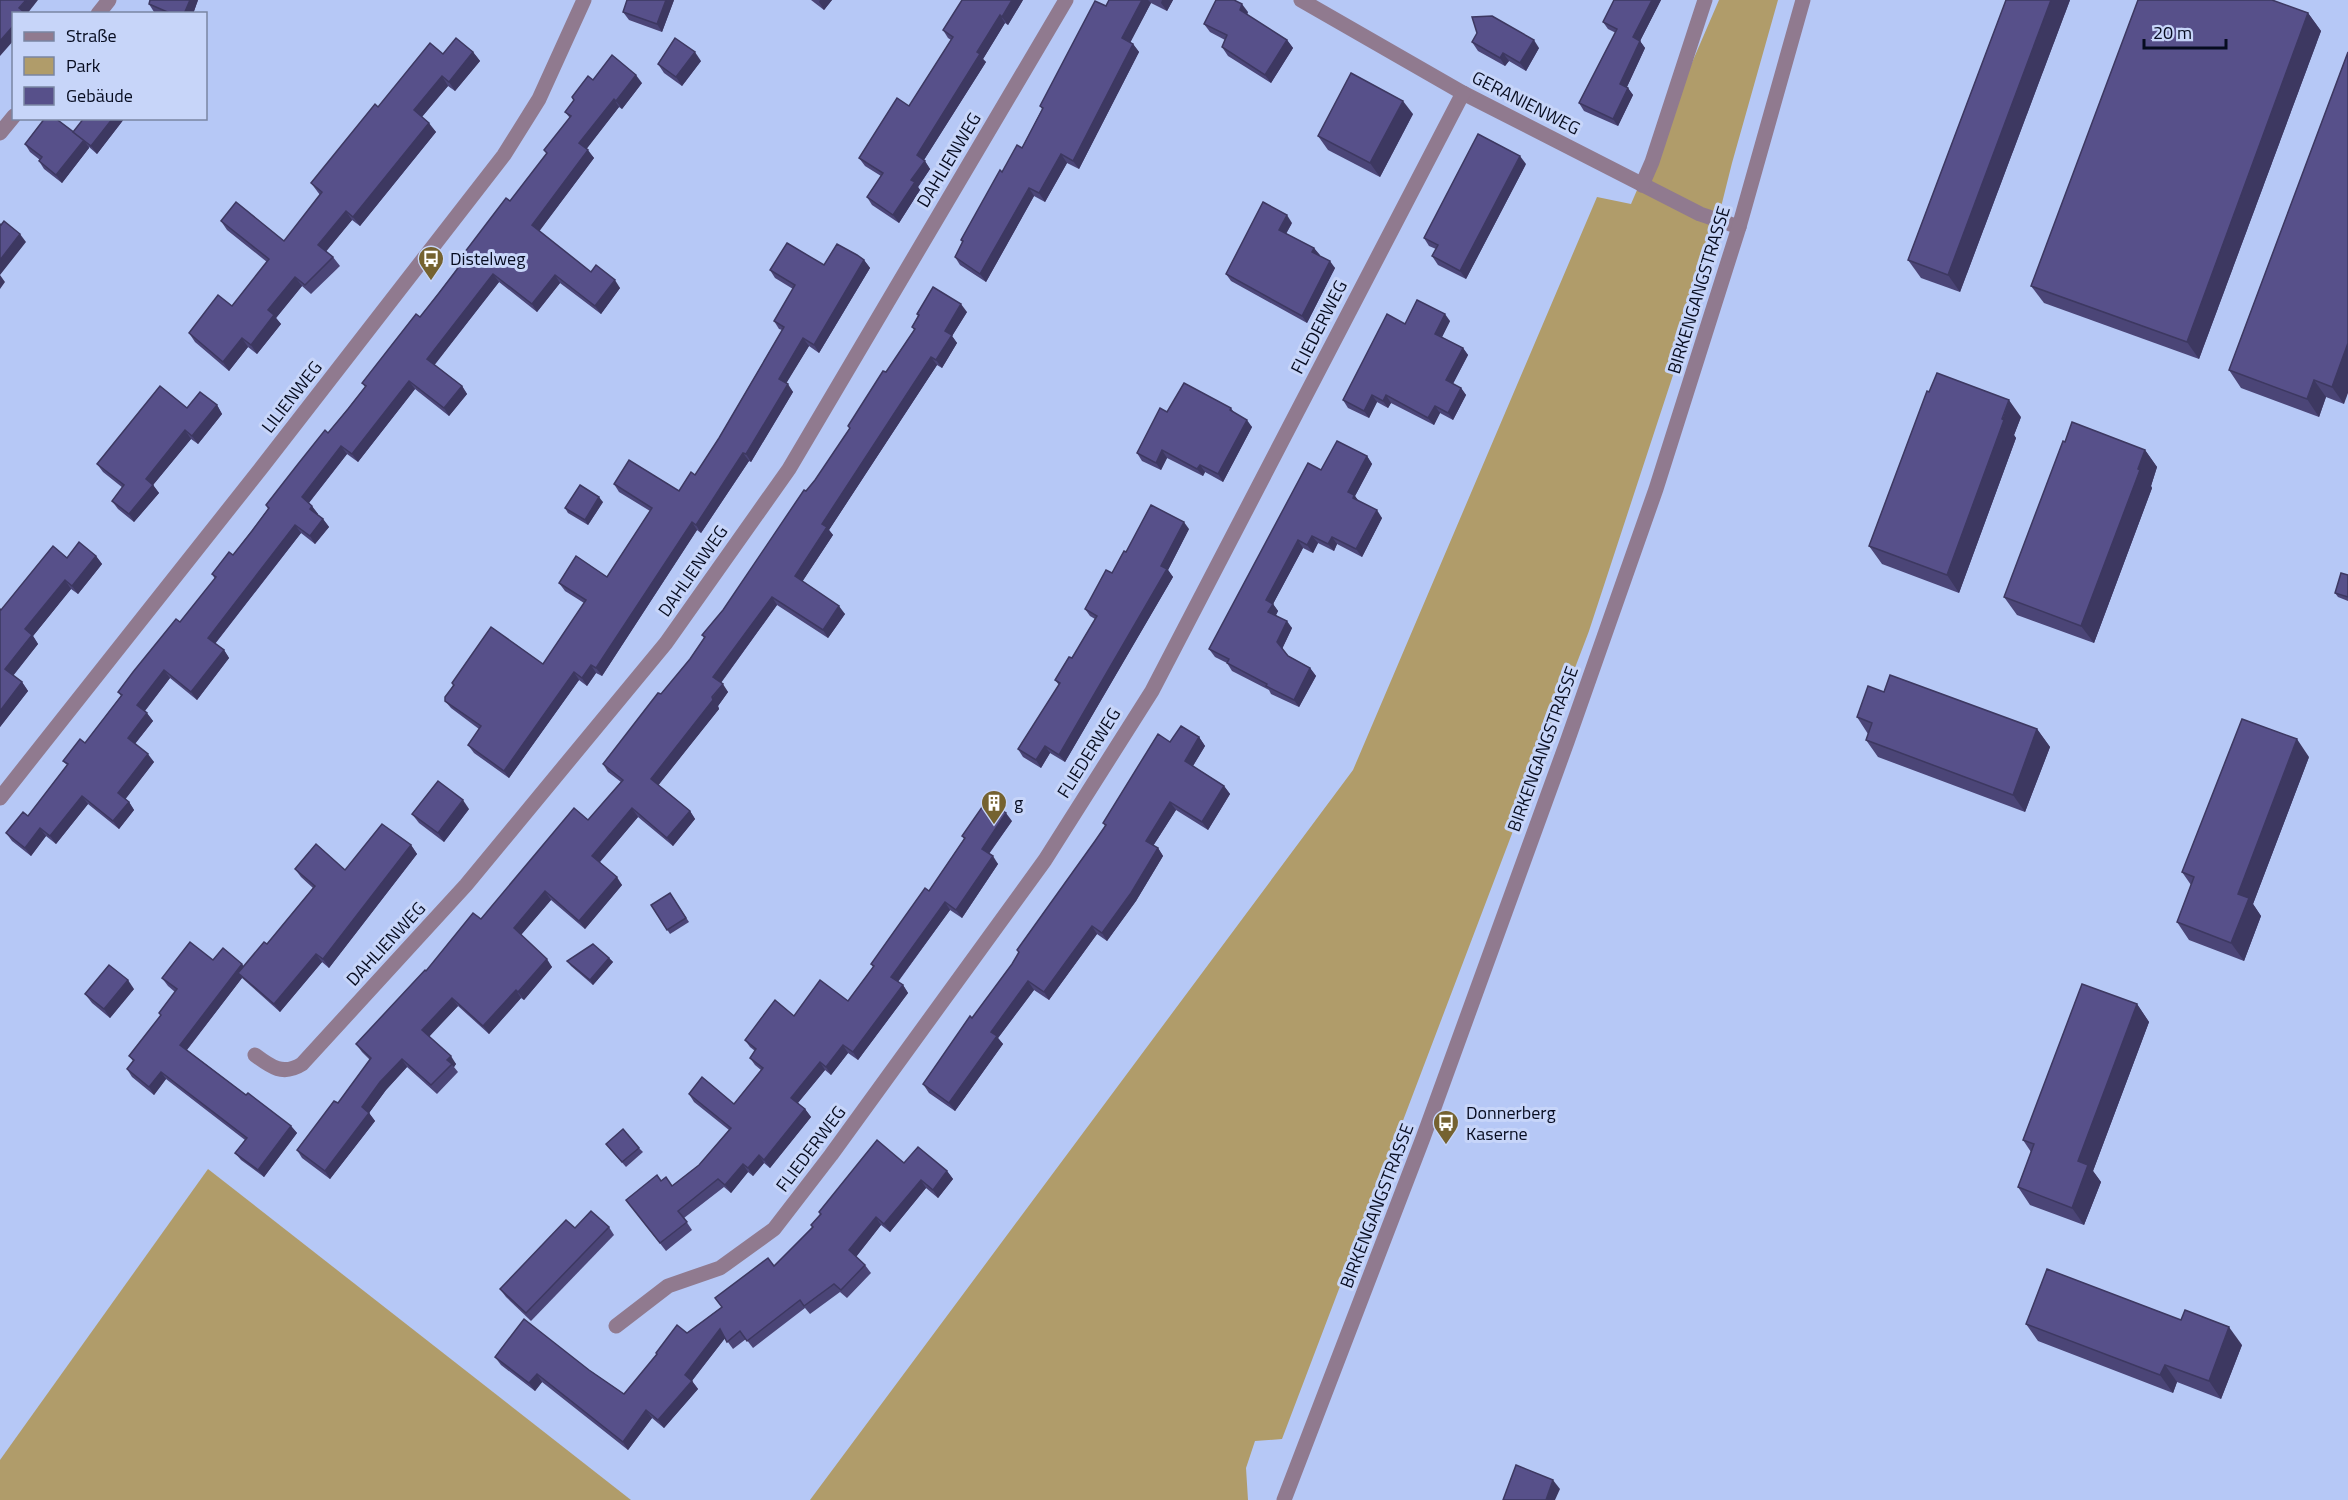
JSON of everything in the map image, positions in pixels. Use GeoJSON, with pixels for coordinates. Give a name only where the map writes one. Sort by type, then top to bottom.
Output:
{"type":"FeatureCollection","features":[{"type":"Feature","properties":{"kind":"street"},"geometry":{"type":"LineString","coordinates":[[100,12],[109,0]]}},
{"type":"Feature","properties":{"kind":"street","name":"LILIENWEG"},"geometry":{"type":"LineString","coordinates":[[0,798],[262,467],[504,155],[539,99],[584,0]]}},
{"type":"Feature","properties":{"kind":"street","name":"DAHLIENWEG"},"geometry":{"type":"LineString","coordinates":[[255,1055],[274,1069],[285,1071],[302,1064],[466,885],[666,644],[789,469],[1066,0]]}},
{"type":"Feature","properties":{"kind":"street","name":"GERANIENWEG"},"geometry":{"type":"LineString","coordinates":[[1301,0],[1463,93],[1700,214],[1740,227]]}},
{"type":"Feature","properties":{"kind":"street"},"geometry":{"type":"LineString","coordinates":[[1642,185],[1652,162],[1705,0]]}},
{"type":"Feature","properties":{"kind":"street","name":"BIRKENGANGSTRASSE"},"geometry":{"type":"LineString","coordinates":[[1284,1500],[1423,1138],[1563,753],[1680,417],[1740,227],[1803,0]]}},
{"type":"Feature","properties":{"kind":"street","name":"FLIEDERWEG"},"geometry":{"type":"LineString","coordinates":[[615,1326],[668,1286],[720,1268],[774,1229],[831,1155],[1045,860],[1152,691],[1463,93]]}},
{"type":"Feature","properties":{"kind":"street"},"geometry":{"type":"LineString","coordinates":[[0,133],[12,118]]}},
{"type":"Feature","properties":{"kind":"green space"},"geometry":{"type":"Polygon","coordinates":[[[1719,0],[1778,0],[1732,163],[1698,299],[1589,631],[1282,1439],[1255,1441],[1246,1468],[1248,1500],[810,1500],[1353,770],[1597,197],[1631,204],[1719,0]]]}},
{"type":"Feature","properties":{"kind":"green space"},"geometry":{"type":"Polygon","coordinates":[[[208,1169],[631,1500],[0,1500],[0,1460],[208,1169]]]}},
{"type":"Feature","properties":{"kind":"building"},"geometry":{"type":"Polygon","coordinates":[[[0,0],[26,0],[19,8],[24,12],[12,12],[12,27],[0,41],[0,0]]]}},
{"type":"Feature","properties":{"kind":"building"},"geometry":{"type":"Polygon","coordinates":[[[150,0],[190,0],[185,12],[167,12],[149,4],[150,0]]]}},
{"type":"Feature","properties":{"kind":"building"},"geometry":{"type":"Polygon","coordinates":[[[627,0],[666,0],[657,24],[623,12],[627,0]]]}},
{"type":"Feature","properties":{"kind":"building"},"geometry":{"type":"Polygon","coordinates":[[[962,0],[1012,0],[977,52],[980,54],[917,155],[925,161],[911,180],[915,182],[893,215],[867,197],[883,173],[859,158],[897,98],[909,106],[953,37],[943,30],[962,0]]]}},
{"type":"Feature","properties":{"kind":"building"},"geometry":{"type":"Polygon","coordinates":[[[1109,0],[1142,0],[1122,38],[1133,44],[1073,161],[1061,154],[1039,193],[1029,188],[980,274],[955,257],[963,241],[961,240],[1000,170],[1002,172],[1017,145],[1022,148],[1043,108],[1040,106],[1095,1],[1106,6],[1109,0]]]}},
{"type":"Feature","properties":{"kind":"building"},"geometry":{"type":"Polygon","coordinates":[[[1216,0],[1234,0],[1242,4],[1240,10],[1287,40],[1265,75],[1222,47],[1227,35],[1204,24],[1216,0]]]}},
{"type":"Feature","properties":{"kind":"building"},"geometry":{"type":"Polygon","coordinates":[[[1614,0],[1652,0],[1633,37],[1640,41],[1620,84],[1628,88],[1613,119],[1579,103],[1617,29],[1603,22],[1614,0]]]}},
{"type":"Feature","properties":{"kind":"building"},"geometry":{"type":"Polygon","coordinates":[[[2006,0],[2051,0],[1948,275],[1908,260],[2006,0]]]}},
{"type":"Feature","properties":{"kind":"building"},"geometry":{"type":"Polygon","coordinates":[[[2138,0],[2272,0],[2308,13],[2187,342],[2031,286],[2138,0]]]}},
{"type":"Feature","properties":{"kind":"building"},"geometry":{"type":"Polygon","coordinates":[[[1492,16],[1534,40],[1520,63],[1503,53],[1500,58],[1472,42],[1477,33],[1472,17],[1492,16]]]}},
{"type":"Feature","properties":{"kind":"building"},"geometry":{"type":"Polygon","coordinates":[[[456,38],[473,52],[449,82],[442,76],[414,110],[429,123],[353,217],[346,211],[318,245],[333,257],[305,285],[295,277],[268,310],[274,315],[251,345],[242,338],[223,362],[189,333],[218,295],[232,306],[269,259],[221,221],[236,202],[284,241],[322,192],[311,183],[375,104],[378,107],[430,43],[443,54],[456,38]]]}},
{"type":"Feature","properties":{"kind":"building"},"geometry":{"type":"Polygon","coordinates":[[[675,38],[695,52],[676,77],[658,64],[675,38]]]}},
{"type":"Feature","properties":{"kind":"building"},"geometry":{"type":"Polygon","coordinates":[[[2348,52],[2348,343],[2332,387],[2314,380],[2307,399],[2229,370],[2348,52]]]}},
{"type":"Feature","properties":{"kind":"building"},"geometry":{"type":"Polygon","coordinates":[[[612,55],[636,75],[579,143],[588,150],[532,225],[591,272],[596,265],[615,280],[595,306],[555,275],[532,304],[493,274],[427,359],[462,386],[444,408],[409,381],[352,454],[341,446],[302,497],[312,506],[310,509],[323,519],[310,536],[295,525],[208,638],[224,650],[191,692],[164,670],[137,705],[147,713],[128,738],[148,754],[118,793],[129,802],[113,821],[82,796],[50,836],[40,828],[25,848],[6,833],[23,812],[28,816],[68,764],[63,761],[80,739],[85,743],[122,695],[118,692],[133,672],[176,619],[180,622],[216,577],[212,574],[229,552],[233,555],[252,531],[269,508],[266,505],[298,464],[325,430],[328,433],[366,386],[362,383],[416,314],[420,317],[439,293],[458,268],[455,265],[506,198],[510,201],[547,153],[544,150],[571,116],[565,112],[574,100],[572,97],[588,76],[593,80],[612,55]]]}},
{"type":"Feature","properties":{"kind":"building"},"geometry":{"type":"Polygon","coordinates":[[[1351,73],[1403,101],[1370,163],[1318,136],[1351,73]]]}},
{"type":"Feature","properties":{"kind":"building"},"geometry":{"type":"Polygon","coordinates":[[[43,120],[58,120],[84,140],[56,175],[39,161],[42,157],[25,144],[43,120]]]}},
{"type":"Feature","properties":{"kind":"building"},"geometry":{"type":"Polygon","coordinates":[[[82,120],[111,120],[91,146],[73,132],[82,120]]]}},
{"type":"Feature","properties":{"kind":"building"},"geometry":{"type":"Polygon","coordinates":[[[1478,134],[1520,156],[1460,271],[1432,256],[1438,245],[1424,238],[1478,134]]]}},
{"type":"Feature","properties":{"kind":"building"},"geometry":{"type":"Polygon","coordinates":[[[1263,202],[1287,215],[1279,230],[1314,248],[1312,252],[1330,261],[1302,316],[1226,274],[1263,202]]]}},
{"type":"Feature","properties":{"kind":"building"},"geometry":{"type":"Polygon","coordinates":[[[4,221],[20,234],[0,260],[0,224],[4,221]]]}},
{"type":"Feature","properties":{"kind":"building"},"geometry":{"type":"Polygon","coordinates":[[[787,243],[824,265],[837,244],[864,260],[814,345],[803,338],[779,379],[788,384],[746,454],[743,453],[696,525],[692,522],[596,668],[591,665],[582,678],[574,672],[504,771],[468,745],[481,726],[445,701],[445,697],[454,685],[452,683],[491,627],[543,664],[586,600],[559,583],[576,556],[607,577],[652,508],[614,484],[629,460],[679,491],[691,472],[695,475],[784,327],[774,321],[795,285],[770,270],[787,243]]]}},
{"type":"Feature","properties":{"kind":"building"},"geometry":{"type":"Polygon","coordinates":[[[933,287],[961,304],[945,331],[952,335],[936,360],[931,357],[822,524],[827,527],[795,576],[839,606],[823,630],[772,597],[713,677],[723,684],[712,697],[713,700],[651,779],[690,811],[667,838],[632,808],[592,856],[617,877],[579,921],[545,891],[514,928],[547,959],[518,992],[516,990],[483,1026],[452,998],[422,1030],[451,1056],[447,1060],[452,1064],[431,1085],[402,1059],[380,1082],[362,1107],[369,1113],[325,1171],[297,1150],[334,1101],[338,1103],[371,1058],[356,1044],[426,971],[473,913],[481,919],[574,808],[588,820],[623,780],[603,764],[658,693],[661,694],[690,659],[705,637],[702,635],[723,610],[804,490],[806,491],[815,480],[850,428],[848,426],[883,371],[886,372],[915,329],[912,327],[919,315],[917,314],[933,287]]]}},
{"type":"Feature","properties":{"kind":"building"},"geometry":{"type":"Polygon","coordinates":[[[1417,300],[1445,314],[1435,334],[1463,348],[1446,380],[1461,388],[1448,413],[1435,406],[1428,418],[1386,395],[1383,401],[1372,395],[1364,411],[1343,400],[1387,314],[1405,324],[1417,300]]]}},
{"type":"Feature","properties":{"kind":"building"},"geometry":{"type":"Polygon","coordinates":[[[1937,373],[2009,400],[2002,419],[2004,420],[1947,575],[1869,546],[1927,391],[1929,392],[1937,373]]]}},
{"type":"Feature","properties":{"kind":"building"},"geometry":{"type":"Polygon","coordinates":[[[1184,383],[1231,408],[1230,410],[1247,420],[1218,474],[1200,465],[1197,469],[1162,450],[1156,463],[1137,453],[1160,408],[1167,412],[1184,383]]]}},
{"type":"Feature","properties":{"kind":"building"},"geometry":{"type":"Polygon","coordinates":[[[160,386],[187,408],[200,392],[217,405],[192,436],[185,430],[146,479],[153,485],[129,514],[112,501],[124,485],[97,464],[160,386]]]}},
{"type":"Feature","properties":{"kind":"building"},"geometry":{"type":"Polygon","coordinates":[[[2072,422],[2145,450],[2138,469],[2140,470],[2081,626],[2004,597],[2072,422]]]}},
{"type":"Feature","properties":{"kind":"building"},"geometry":{"type":"Polygon","coordinates":[[[1337,441],[1367,456],[1348,492],[1354,495],[1353,498],[1377,510],[1356,549],[1332,537],[1328,544],[1312,536],[1307,545],[1298,540],[1266,600],[1273,604],[1268,612],[1287,621],[1277,642],[1288,656],[1310,668],[1294,700],[1227,663],[1229,659],[1209,649],[1308,463],[1321,470],[1337,441]]]}},
{"type":"Feature","properties":{"kind":"building"},"geometry":{"type":"Polygon","coordinates":[[[580,485],[599,497],[585,520],[565,508],[580,485]]]}},
{"type":"Feature","properties":{"kind":"building"},"geometry":{"type":"Polygon","coordinates":[[[1151,505],[1184,522],[1161,566],[1167,569],[1059,755],[1045,746],[1036,760],[1018,749],[1060,683],[1055,680],[1069,657],[1072,658],[1097,616],[1085,609],[1106,570],[1112,573],[1151,505]]]}},
{"type":"Feature","properties":{"kind":"building"},"geometry":{"type":"Polygon","coordinates":[[[79,542],[96,556],[72,586],[65,580],[25,629],[32,635],[5,669],[22,682],[0,711],[0,609],[53,546],[67,558],[79,542]]]}},
{"type":"Feature","properties":{"kind":"building"},"geometry":{"type":"Polygon","coordinates":[[[2341,573],[2348,575],[2348,597],[2335,593],[2341,573]]]}},
{"type":"Feature","properties":{"kind":"building"},"geometry":{"type":"Polygon","coordinates":[[[1890,675],[2037,729],[2013,795],[1866,740],[1872,723],[1857,717],[1868,686],[1884,692],[1890,675]]]}},
{"type":"Feature","properties":{"kind":"building"},"geometry":{"type":"Polygon","coordinates":[[[2242,719],[2297,739],[2238,894],[2249,898],[2231,943],[2177,922],[2194,877],[2182,872],[2242,719]]]}},
{"type":"Feature","properties":{"kind":"building"},"geometry":{"type":"Polygon","coordinates":[[[1181,726],[1199,737],[1185,761],[1224,786],[1202,822],[1170,802],[1146,841],[1158,848],[1131,893],[1102,933],[1092,926],[1044,992],[1028,981],[991,1032],[997,1036],[949,1103],[923,1084],[970,1016],[972,1018],[1012,964],[1019,952],[1017,950],[1106,825],[1103,823],[1158,734],[1170,742],[1181,726]]]}},
{"type":"Feature","properties":{"kind":"building"},"geometry":{"type":"Polygon","coordinates":[[[438,781],[463,800],[438,833],[412,814],[438,781]]]}},
{"type":"Feature","properties":{"kind":"building"},"geometry":{"type":"Polygon","coordinates":[[[987,800],[1006,813],[982,849],[993,856],[956,910],[945,902],[891,977],[903,985],[853,1052],[843,1045],[826,1067],[820,1062],[791,1098],[805,1109],[764,1160],[759,1155],[748,1168],[743,1164],[725,1185],[718,1179],[678,1211],[687,1222],[660,1243],[626,1200],[657,1175],[661,1181],[666,1177],[672,1186],[699,1165],[731,1128],[689,1094],[702,1077],[734,1104],[763,1068],[750,1058],[756,1049],[745,1040],[775,1000],[794,1016],[820,980],[848,1001],[874,966],[871,964],[925,888],[929,891],[965,838],[962,836],[987,800]]]}},
{"type":"Feature","properties":{"kind":"building"},"geometry":{"type":"Polygon","coordinates":[[[382,824],[411,845],[323,959],[316,954],[274,1004],[238,973],[264,942],[267,944],[315,886],[295,869],[316,844],[345,870],[382,824]]]}},
{"type":"Feature","properties":{"kind":"building"},"geometry":{"type":"Polygon","coordinates":[[[670,893],[686,918],[667,930],[651,905],[670,893]]]}},
{"type":"Feature","properties":{"kind":"building"},"geometry":{"type":"Polygon","coordinates":[[[190,942],[213,960],[223,948],[242,964],[180,1045],[291,1126],[258,1170],[235,1153],[247,1138],[161,1072],[149,1087],[127,1069],[134,1060],[129,1056],[161,1015],[159,1013],[177,989],[162,978],[190,942]]]}},
{"type":"Feature","properties":{"kind":"building"},"geometry":{"type":"Polygon","coordinates":[[[593,944],[609,958],[590,980],[567,961],[593,944]]]}},
{"type":"Feature","properties":{"kind":"building"},"geometry":{"type":"Polygon","coordinates":[[[109,965],[128,980],[104,1009],[85,994],[109,965]]]}},
{"type":"Feature","properties":{"kind":"building"},"geometry":{"type":"Polygon","coordinates":[[[2082,984],[2137,1004],[2078,1161],[2088,1165],[2072,1208],[2018,1187],[2034,1144],[2023,1140],[2082,984]]]}},
{"type":"Feature","properties":{"kind":"building"},"geometry":{"type":"Polygon","coordinates":[[[623,1129],[639,1148],[622,1162],[606,1144],[623,1129]]]}},
{"type":"Feature","properties":{"kind":"building"},"geometry":{"type":"Polygon","coordinates":[[[877,1140],[904,1163],[918,1147],[947,1171],[933,1190],[921,1180],[884,1224],[876,1217],[849,1250],[865,1265],[841,1290],[834,1284],[804,1306],[800,1300],[747,1341],[740,1331],[727,1342],[720,1329],[685,1375],[692,1381],[658,1420],[646,1410],[623,1442],[537,1374],[529,1383],[495,1357],[524,1319],[589,1370],[624,1394],[657,1354],[677,1325],[687,1333],[722,1307],[715,1298],[768,1258],[774,1266],[813,1227],[811,1225],[821,1214],[819,1212],[877,1140]]]}},
{"type":"Feature","properties":{"kind":"building"},"geometry":{"type":"Polygon","coordinates":[[[591,1211],[609,1227],[526,1313],[500,1289],[566,1220],[575,1228],[591,1211]]]}},
{"type":"Feature","properties":{"kind":"building"},"geometry":{"type":"Polygon","coordinates":[[[2047,1269],[2181,1320],[2185,1310],[2229,1327],[2209,1381],[2165,1365],[2160,1375],[2026,1324],[2047,1269]]]}},
{"type":"Feature","properties":{"kind":"building"},"geometry":{"type":"Polygon","coordinates":[[[1516,1465],[1553,1480],[1546,1500],[1503,1500],[1516,1465]]]}},
{"type":"Feature","properties":{"kind":"place","name":"Distelweg"},"geometry":{"type":"Point","coordinates":[431,282]}},
{"type":"Feature","properties":{"kind":"place","name":"g"},"geometry":{"type":"Point","coordinates":[994,826]}},
{"type":"Feature","properties":{"kind":"place","name":"Donnerberg Kaserne"},"geometry":{"type":"Point","coordinates":[1446,1146]}}]}
